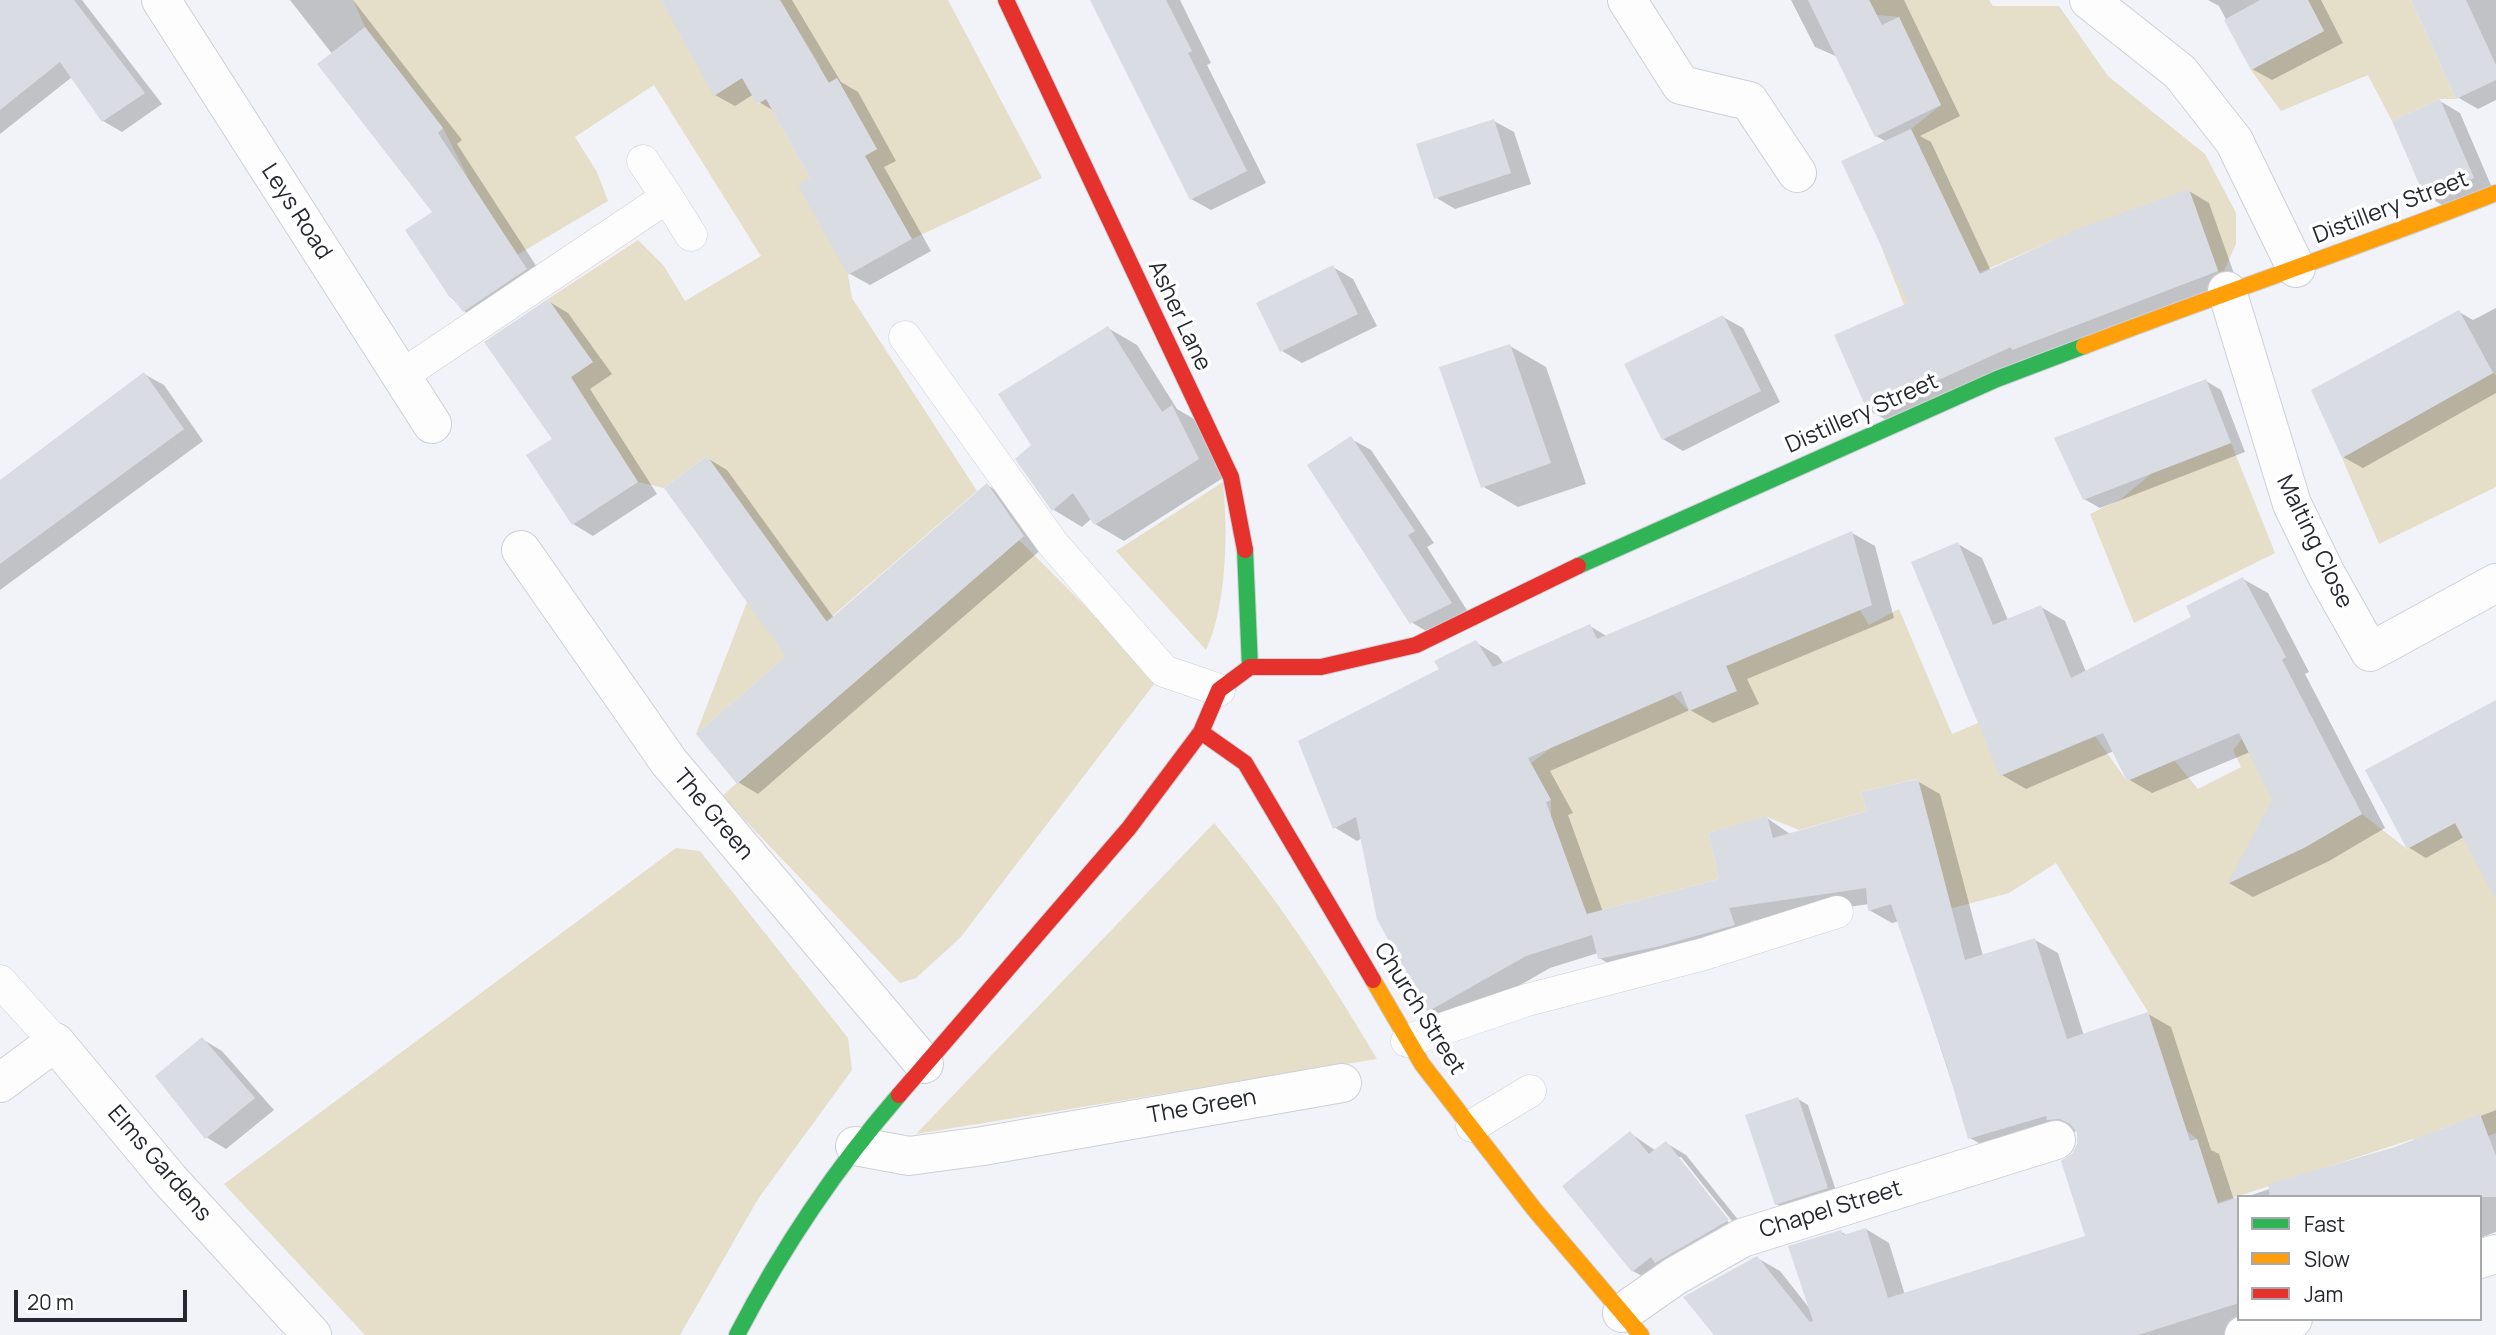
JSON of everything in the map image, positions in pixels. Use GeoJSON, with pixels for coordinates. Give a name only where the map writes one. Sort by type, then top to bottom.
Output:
{"type":"FeatureCollection","features":[{"type":"Feature","properties":{"kind":"street","name":"Leys Road"},"geometry":{"type":"LineString","coordinates":[[161,0],[432,424]]}},
{"type":"Feature","properties":{"kind":"street","name":"Asher Lane"},"geometry":{"type":"LineString","coordinates":[[1006,0],[1231,477],[1245,538],[1250,667]]}},
{"type":"Feature","properties":{"kind":"street"},"geometry":{"type":"LineString","coordinates":[[1627,0],[1682,85],[1749,101],[1797,173]]}},
{"type":"Feature","properties":{"kind":"street"},"geometry":{"type":"LineString","coordinates":[[2089,0],[2180,72],[2234,141],[2296,268]]}},
{"type":"Feature","properties":{"kind":"street","name":"Distillery Street"},"geometry":{"type":"LineString","coordinates":[[1250,667],[1321,667],[1416,645],[1617,547],[1997,379],[2227,291],[2496,193]]}},
{"type":"Feature","properties":{"kind":"street","name":"Malting Close"},"geometry":{"type":"LineString","coordinates":[[2227,291],[2292,504],[2326,574],[2370,652],[2496,583]]}},
{"type":"Feature","properties":{"kind":"street","name":"The Green"},"geometry":{"type":"LineString","coordinates":[[521,550],[669,762],[924,1064]]}},
{"type":"Feature","properties":{"kind":"street"},"geometry":{"type":"LineString","coordinates":[[737,1335],[774,1264],[855,1146],[1129,828],[1201,732],[1219,690],[1250,667]]}},
{"type":"Feature","properties":{"kind":"street","name":"Church Street"},"geometry":{"type":"LineString","coordinates":[[1201,732],[1245,763],[1407,1041],[1534,1209],[1632,1324]]}},
{"type":"Feature","properties":{"kind":"street"},"geometry":{"type":"LineString","coordinates":[[0,1083],[55,1042]]}},
{"type":"Feature","properties":{"kind":"street","name":"Elms Gardens"},"geometry":{"type":"LineString","coordinates":[[55,1042],[169,1179],[312,1335]]}},
{"type":"Feature","properties":{"kind":"street","name":"The Green"},"geometry":{"type":"LineString","coordinates":[[855,1146],[909,1156],[1342,1083]]}},
{"type":"Feature","properties":{"kind":"street","name":"Chapel Street"},"geometry":{"type":"LineString","coordinates":[[1632,1324],[1675,1276],[1742,1238],[2056,1140]]}},
{"type":"Feature","properties":{"kind":"street"},"geometry":{"type":"LineString","coordinates":[[2244,1335],[2287,1321]]}},
{"type":"Feature","properties":{"kind":"lane"},"geometry":{"type":"LineString","coordinates":[[643,162],[691,235]]}},
{"type":"Feature","properties":{"kind":"lane"},"geometry":{"type":"LineString","coordinates":[[401,376],[667,197]]}},
{"type":"Feature","properties":{"kind":"lane"},"geometry":{"type":"LineString","coordinates":[[905,337],[1053,544],[1164,671],[1219,690]]}},
{"type":"Feature","properties":{"kind":"lane"},"geometry":{"type":"LineString","coordinates":[[1407,1041],[1527,1000],[1704,954],[1838,912]]}},
{"type":"Feature","properties":{"kind":"lane"},"geometry":{"type":"LineString","coordinates":[[0,981],[55,1042]]}},
{"type":"Feature","properties":{"kind":"lane"},"geometry":{"type":"LineString","coordinates":[[1472,1126],[1530,1091]]}},
{"type":"Feature","properties":{"kind":"shaded area"},"geometry":{"type":"Polygon","coordinates":[[[353,0],[661,0],[669,14],[696,0],[758,104],[820,66],[780,0],[948,0],[1042,178],[912,239],[848,275],[852,298],[977,491],[696,734],[747,602],[790,572],[707,456],[664,488],[638,482],[593,412],[564,382],[592,362],[548,299],[638,240],[664,266],[685,301],[761,256],[654,85],[575,137],[597,172],[608,201],[517,255],[472,186],[443,128],[365,27],[353,0]],[[837,78],[774,113],[814,185],[877,149],[837,78]]]}},
{"type":"Feature","properties":{"kind":"shaded area"},"geometry":{"type":"Polygon","coordinates":[[[1869,0],[1989,0],[1993,6],[2059,6],[2108,76],[2205,154],[2236,213],[2236,244],[2221,278],[2189,190],[2073,232],[1904,305],[1881,246],[1950,213],[1911,129],[1941,105],[1899,17],[1877,15],[1869,0]]]}},
{"type":"Feature","properties":{"kind":"shaded area"},"geometry":{"type":"Polygon","coordinates":[[[2308,0],[2411,0],[2456,99],[2440,99],[2392,121],[2368,75],[2281,111],[2251,70],[2324,31],[2308,0]]]}},
{"type":"Feature","properties":{"kind":"shaded area"},"geometry":{"type":"Polygon","coordinates":[[[2493,373],[2496,375],[2496,487],[2379,544],[2342,458],[2493,373]]]}},
{"type":"Feature","properties":{"kind":"shaded area"},"geometry":{"type":"Polygon","coordinates":[[[2231,443],[2275,553],[2134,623],[2090,514],[2121,499],[2152,473],[2231,443]]]}},
{"type":"Feature","properties":{"kind":"shaded area"},"geometry":{"type":"Polygon","coordinates":[[[1223,482],[1225,523],[1222,590],[1213,632],[1206,650],[1116,551],[1223,482]]]}},
{"type":"Feature","properties":{"kind":"shaded area"},"geometry":{"type":"Polygon","coordinates":[[[1019,540],[1158,679],[960,938],[916,978],[900,983],[722,796],[1019,540]]]}},
{"type":"Feature","properties":{"kind":"shaded area"},"geometry":{"type":"Polygon","coordinates":[[[1899,609],[1952,734],[1978,723],[2095,736],[2127,781],[2174,760],[2198,789],[2241,767],[2233,750],[2242,739],[2304,848],[2362,814],[2407,849],[2496,801],[2496,1133],[2488,1136],[2480,1115],[2441,1129],[2450,1151],[2422,1161],[2413,1139],[2217,1203],[2197,1139],[2187,1131],[2148,1012],[2056,863],[2009,893],[1938,912],[1917,779],[1861,792],[1867,811],[1799,830],[1767,817],[1708,833],[1719,879],[1587,914],[1551,817],[1551,800],[1531,763],[1551,748],[1673,695],[1689,711],[1736,691],[1726,666],[1860,610],[1869,625],[1899,609]]]}},
{"type":"Feature","properties":{"kind":"shaded area"},"geometry":{"type":"Polygon","coordinates":[[[1214,823],[1259,879],[1300,937],[1377,1059],[916,1134],[1214,823]]]}},
{"type":"Feature","properties":{"kind":"shaded area"},"geometry":{"type":"Polygon","coordinates":[[[676,848],[700,851],[848,1038],[852,1070],[758,1199],[680,1335],[365,1335],[224,1184],[676,848]]]}},
{"type":"Feature","properties":{"kind":"building"},"geometry":{"type":"Polygon","coordinates":[[[0,0],[74,0],[145,93],[102,122],[60,62],[0,110],[0,0]]]}},
{"type":"Feature","properties":{"kind":"building"},"geometry":{"type":"Polygon","coordinates":[[[661,0],[780,0],[829,83],[837,78],[877,149],[865,156],[912,239],[848,275],[798,185],[810,178],[766,99],[757,104],[742,78],[714,96],[661,0]]]}},
{"type":"Feature","properties":{"kind":"building"},"geometry":{"type":"Polygon","coordinates":[[[1090,0],[1166,0],[1192,51],[1188,53],[1247,171],[1190,200],[1090,0]]]}},
{"type":"Feature","properties":{"kind":"building"},"geometry":{"type":"Polygon","coordinates":[[[1808,0],[1869,0],[1882,25],[1899,17],[1941,105],[1875,137],[1808,0]]]}},
{"type":"Feature","properties":{"kind":"building"},"geometry":{"type":"Polygon","coordinates":[[[2260,0],[2308,0],[2324,31],[2251,70],[2224,20],[2260,0]]]}},
{"type":"Feature","properties":{"kind":"building"},"geometry":{"type":"Polygon","coordinates":[[[2411,0],[2466,0],[2496,65],[2496,80],[2456,99],[2411,0]]]}},
{"type":"Feature","properties":{"kind":"building"},"geometry":{"type":"Polygon","coordinates":[[[365,27],[443,128],[438,133],[527,269],[463,312],[452,297],[450,298],[405,230],[432,212],[317,64],[365,27]]]}},
{"type":"Feature","properties":{"kind":"building"},"geometry":{"type":"Polygon","coordinates":[[[2440,99],[2474,178],[2425,198],[2392,121],[2440,99]]]}},
{"type":"Feature","properties":{"kind":"building"},"geometry":{"type":"Polygon","coordinates":[[[1494,119],[1511,173],[1434,199],[1416,144],[1494,119]]]}},
{"type":"Feature","properties":{"kind":"building"},"geometry":{"type":"Polygon","coordinates":[[[1911,129],[1980,274],[2080,228],[2189,189],[2218,271],[2012,350],[2011,347],[1868,412],[1834,335],[1908,303],[1841,161],[1911,129]]]}},
{"type":"Feature","properties":{"kind":"building"},"geometry":{"type":"Polygon","coordinates":[[[1333,265],[1358,314],[1280,352],[1256,303],[1333,265]]]}},
{"type":"Feature","properties":{"kind":"building"},"geometry":{"type":"Polygon","coordinates":[[[548,299],[593,362],[571,377],[638,482],[572,525],[526,455],[552,439],[484,342],[548,299]]]}},
{"type":"Feature","properties":{"kind":"building"},"geometry":{"type":"Polygon","coordinates":[[[2459,310],[2493,373],[2342,458],[2311,390],[2459,310]]]}},
{"type":"Feature","properties":{"kind":"building"},"geometry":{"type":"Polygon","coordinates":[[[1723,315],[1761,391],[1662,440],[1624,364],[1723,315]]]}},
{"type":"Feature","properties":{"kind":"building"},"geometry":{"type":"Polygon","coordinates":[[[1108,326],[1162,412],[1172,405],[1199,459],[1094,525],[1073,493],[1052,511],[1015,459],[1031,445],[998,394],[1108,326]]]}},
{"type":"Feature","properties":{"kind":"building"},"geometry":{"type":"Polygon","coordinates":[[[1510,344],[1551,463],[1481,488],[1439,367],[1510,344]]]}},
{"type":"Feature","properties":{"kind":"building"},"geometry":{"type":"Polygon","coordinates":[[[144,372],[184,429],[0,564],[0,480],[144,372]]]}},
{"type":"Feature","properties":{"kind":"building"},"geometry":{"type":"Polygon","coordinates":[[[2206,379],[2231,443],[2083,500],[2054,438],[2206,379]]]}},
{"type":"Feature","properties":{"kind":"building"},"geometry":{"type":"Polygon","coordinates":[[[1351,436],[1415,531],[1408,535],[1452,603],[1410,624],[1307,465],[1351,436]]]}},
{"type":"Feature","properties":{"kind":"building"},"geometry":{"type":"Polygon","coordinates":[[[707,456],[827,622],[987,483],[1024,536],[737,784],[696,734],[786,656],[664,488],[707,456]]]}},
{"type":"Feature","properties":{"kind":"building"},"geometry":{"type":"Polygon","coordinates":[[[1852,531],[1872,605],[1726,666],[1737,691],[1689,711],[1681,691],[1528,758],[1551,800],[1546,802],[1588,918],[1587,914],[1719,879],[1708,833],[1767,816],[1773,838],[1867,811],[1861,792],[1918,779],[1965,960],[2035,938],[2067,1039],[2148,1012],[2190,1141],[2197,1139],[2218,1204],[2237,1198],[2237,1304],[2138,1335],[1714,1335],[1683,1297],[1757,1256],[1810,1322],[1813,1321],[1788,1246],[1841,1230],[1843,1235],[1866,1228],[1888,1298],[2085,1236],[2061,1161],[2072,1154],[2077,1144],[2077,1133],[2070,1124],[2060,1119],[2047,1120],[2046,1116],[1968,1139],[1946,1063],[1891,904],[1868,911],[1866,888],[1729,908],[1735,925],[1660,946],[1598,959],[1592,935],[1526,956],[1427,1012],[1377,919],[1356,817],[1333,829],[1298,741],[1439,669],[1434,661],[1476,640],[1493,667],[1590,624],[1597,639],[1852,531]]]}},
{"type":"Feature","properties":{"kind":"building"},"geometry":{"type":"Polygon","coordinates":[[[1958,542],[1993,625],[2041,605],[2071,678],[2191,617],[2186,606],[2243,577],[2286,657],[2282,660],[2362,814],[2304,848],[2227,884],[2272,800],[2239,733],[2127,781],[2103,733],[2000,776],[1911,562],[1958,542]]]}},
{"type":"Feature","properties":{"kind":"building"},"geometry":{"type":"Polygon","coordinates":[[[2496,700],[2496,900],[2455,823],[2407,849],[2365,770],[2496,700]]]}},
{"type":"Feature","properties":{"kind":"building"},"geometry":{"type":"Polygon","coordinates":[[[202,1037],[255,1098],[205,1139],[155,1076],[202,1037]]]}},
{"type":"Feature","properties":{"kind":"building"},"geometry":{"type":"Polygon","coordinates":[[[1798,1097],[1828,1188],[1775,1205],[1745,1115],[1798,1097]]]}},
{"type":"Feature","properties":{"kind":"building"},"geometry":{"type":"Polygon","coordinates":[[[2480,1114],[2496,1156],[2496,1197],[2270,1195],[2268,1184],[2395,1147],[2480,1114]]]}},
{"type":"Feature","properties":{"kind":"building"},"geometry":{"type":"Polygon","coordinates":[[[1630,1131],[1649,1154],[1666,1141],[1729,1220],[1655,1263],[1651,1257],[1632,1272],[1562,1186],[1630,1131]]]}},
{"type":"Feature","properties":{"kind":"traffic: fast"},"geometry":{"type":"LineString","coordinates":[[1578,566],[1997,379],[2084,346]]}},
{"type":"Feature","properties":{"kind":"traffic: fast"},"geometry":{"type":"LineString","coordinates":[[1245,550],[1250,667]]}},
{"type":"Feature","properties":{"kind":"traffic: fast"},"geometry":{"type":"LineString","coordinates":[[737,1335],[772,1271],[811,1210],[853,1151],[899,1095]]}},
{"type":"Feature","properties":{"kind":"traffic: slow"},"geometry":{"type":"LineString","coordinates":[[2084,346],[2496,193]]}},
{"type":"Feature","properties":{"kind":"traffic: slow"},"geometry":{"type":"LineString","coordinates":[[1373,980],[1422,1064],[1534,1209],[1641,1335]]}},
{"type":"Feature","properties":{"kind":"traffic: jam"},"geometry":{"type":"LineString","coordinates":[[1006,0],[1231,477],[1245,550]]}},
{"type":"Feature","properties":{"kind":"traffic: jam"},"geometry":{"type":"LineString","coordinates":[[1250,667],[1321,667],[1416,645],[1578,566]]}},
{"type":"Feature","properties":{"kind":"traffic: jam"},"geometry":{"type":"LineString","coordinates":[[899,1095],[1129,828],[1201,732],[1219,690],[1250,667]]}},
{"type":"Feature","properties":{"kind":"traffic: jam"},"geometry":{"type":"LineString","coordinates":[[1201,732],[1245,763],[1373,980]]}}]}
